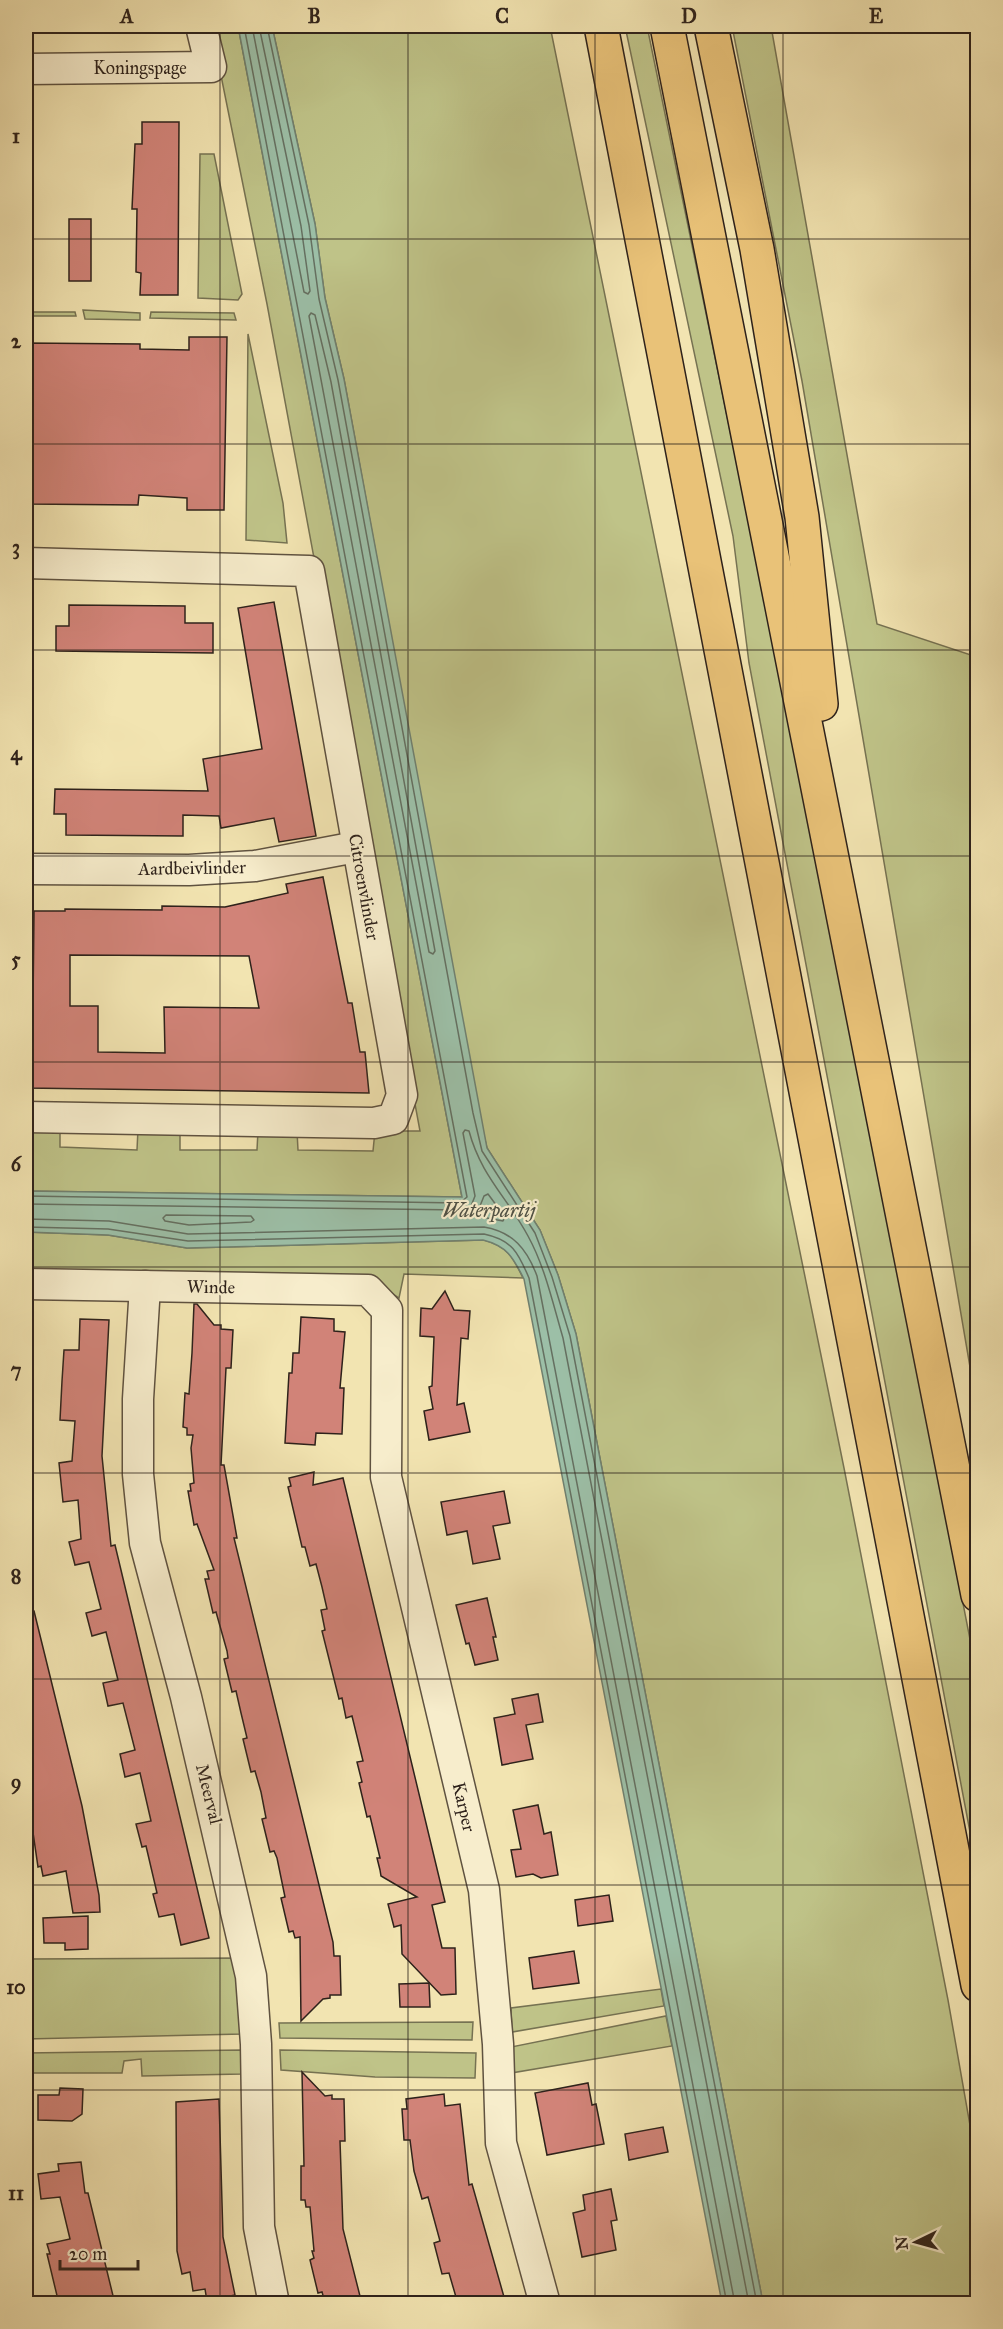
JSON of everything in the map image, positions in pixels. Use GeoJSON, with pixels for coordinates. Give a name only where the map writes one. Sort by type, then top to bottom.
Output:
{"type":"FeatureCollection","features":[{"type":"Feature","properties":{"kind":"highway"},"geometry":{"type":"LineString","coordinates":[[586,26],[626,161]]}},
{"type":"Feature","properties":{"kind":"highway"},"geometry":{"type":"LineString","coordinates":[[601,26],[978,1985]]}},
{"type":"Feature","properties":{"kind":"highway"},"geometry":{"type":"LineString","coordinates":[[667,26],[978,1595]]}},
{"type":"Feature","properties":{"kind":"highway"},"geometry":{"type":"LineString","coordinates":[[711,26],[758,249],[802,517],[842,903]]}},
{"type":"Feature","properties":{"kind":"street","name":"Koningspage"},"geometry":{"type":"LineString","coordinates":[[26,69],[211,67],[201,26]]}},
{"type":"Feature","properties":{"kind":"street","name":"Citroenvlinder"},"geometry":{"type":"LineString","coordinates":[[26,563],[309,571],[402,1095],[393,1119],[374,1123],[26,1117]]}},
{"type":"Feature","properties":{"kind":"street","name":"Aardbeivlinder"},"geometry":{"type":"LineString","coordinates":[[26,868],[189,870],[255,867],[356,846]]}},
{"type":"Feature","properties":{"kind":"street","name":"Winde"},"geometry":{"type":"LineString","coordinates":[[26,1284],[368,1290],[387,1310]]}},
{"type":"Feature","properties":{"kind":"street","name":"Meerval"},"geometry":{"type":"LineString","coordinates":[[145,1286],[138,1399],[138,1474],[145,1543],[186,1697],[251,1976],[256,2044],[259,2227],[274,2304]]}},
{"type":"Feature","properties":{"kind":"street","name":"Karper"},"geometry":{"type":"LineString","coordinates":[[387,1310],[387,1477],[484,1890],[498,2044],[501,2143],[545,2304]]}},
{"type":"Feature","properties":{"kind":"green space"},"geometry":{"type":"Polygon","coordinates":[[[211,26],[238,26],[462,1197],[26,1191],[26,1147],[28,1147],[29,1129],[60,1129],[60,1147],[137,1150],[138,1129],[180,1129],[180,1150],[257,1150],[258,1131],[297,1131],[298,1150],[373,1151],[375,1131],[420,1131],[267,304],[211,26]]]}},
{"type":"Feature","properties":{"kind":"green space"},"geometry":{"type":"Polygon","coordinates":[[[272,26],[550,26],[844,1468],[948,2000],[977,2165],[977,2303],[763,2303],[576,1334],[558,1275],[540,1230],[487,1148],[478,1112],[344,379],[325,298],[315,224],[272,26]]]}},
{"type":"Feature","properties":{"kind":"green space"},"geometry":{"type":"Polygon","coordinates":[[[625,26],[647,26],[812,830],[977,1675],[977,1869],[749,663],[733,536],[625,26]]]}},
{"type":"Feature","properties":{"kind":"green space"},"geometry":{"type":"Polygon","coordinates":[[[732,26],[771,26],[877,624],[977,657],[977,1408],[802,381],[732,26]]]}},
{"type":"Feature","properties":{"kind":"green space"},"geometry":{"type":"Polygon","coordinates":[[[200,154],[214,154],[242,294],[238,300],[198,298],[200,154]]]}},
{"type":"Feature","properties":{"kind":"green space"},"geometry":{"type":"Polygon","coordinates":[[[83,310],[140,313],[140,320],[85,319],[83,310]]]}},
{"type":"Feature","properties":{"kind":"green space"},"geometry":{"type":"Polygon","coordinates":[[[26,312],[75,312],[76,316],[26,316],[26,312]]]}},
{"type":"Feature","properties":{"kind":"green space"},"geometry":{"type":"Polygon","coordinates":[[[151,312],[234,313],[236,320],[150,318],[151,312]]]}},
{"type":"Feature","properties":{"kind":"green space"},"geometry":{"type":"Polygon","coordinates":[[[248,334],[283,503],[287,543],[246,540],[248,334]]]}},
{"type":"Feature","properties":{"kind":"green space"},"geometry":{"type":"Polygon","coordinates":[[[26,1232],[108,1235],[187,1248],[484,1240],[504,1249],[516,1264],[523,1278],[404,1274],[399,1298],[368,1277],[26,1273],[26,1232]]]}},
{"type":"Feature","properties":{"kind":"green space"},"geometry":{"type":"Polygon","coordinates":[[[237,1958],[242,2034],[26,2039],[27,1959],[237,1958]]]}},
{"type":"Feature","properties":{"kind":"green space"},"geometry":{"type":"Polygon","coordinates":[[[661,1989],[664,2006],[512,2032],[511,2008],[661,1989]]]}},
{"type":"Feature","properties":{"kind":"green space"},"geometry":{"type":"Polygon","coordinates":[[[666,2016],[672,2046],[511,2073],[511,2047],[666,2016]]]}},
{"type":"Feature","properties":{"kind":"green space"},"geometry":{"type":"Polygon","coordinates":[[[473,2022],[472,2040],[280,2038],[279,2023],[473,2022]]]}},
{"type":"Feature","properties":{"kind":"green space"},"geometry":{"type":"Polygon","coordinates":[[[242,2050],[242,2074],[142,2076],[141,2059],[124,2061],[122,2073],[26,2073],[26,2053],[242,2050]]]}},
{"type":"Feature","properties":{"kind":"green space"},"geometry":{"type":"Polygon","coordinates":[[[280,2050],[476,2053],[475,2078],[375,2077],[281,2070],[280,2050]]]}},
{"type":"Feature","properties":{"kind":"water","name":"Waterpartij"},"geometry":{"type":"Polygon","coordinates":[[[238,26],[272,26],[315,224],[325,298],[344,379],[487,1148],[540,1230],[558,1275],[576,1334],[763,2303],[722,2303],[524,1279],[513,1259],[504,1249],[483,1240],[187,1248],[108,1235],[26,1232],[26,1191],[462,1197],[238,26]]]}},
{"type":"Feature","properties":{"kind":"building"},"geometry":{"type":"Polygon","coordinates":[[[142,122],[179,122],[178,295],[140,295],[141,273],[136,272],[137,209],[132,209],[135,144],[142,144],[142,122]]]}},
{"type":"Feature","properties":{"kind":"building"},"geometry":{"type":"Polygon","coordinates":[[[69,219],[91,219],[91,281],[69,281],[69,219]]]}},
{"type":"Feature","properties":{"kind":"building"},"geometry":{"type":"Polygon","coordinates":[[[189,337],[227,337],[224,510],[187,510],[187,498],[139,495],[138,505],[26,504],[26,466],[29,466],[29,380],[26,380],[26,343],[140,344],[140,349],[189,350],[189,337]]]}},
{"type":"Feature","properties":{"kind":"building"},"geometry":{"type":"Polygon","coordinates":[[[274,602],[316,836],[279,842],[274,818],[221,828],[219,816],[183,815],[183,836],[66,835],[66,814],[54,814],[55,789],[208,791],[203,759],[262,749],[238,608],[274,602]]]}},
{"type":"Feature","properties":{"kind":"building"},"geometry":{"type":"Polygon","coordinates":[[[69,605],[185,606],[185,623],[213,623],[213,653],[56,651],[56,626],[69,626],[69,605]]]}},
{"type":"Feature","properties":{"kind":"building"},"geometry":{"type":"Polygon","coordinates":[[[323,877],[348,1003],[352,1003],[360,1052],[365,1052],[369,1093],[26,1088],[26,1005],[33,1005],[34,911],[162,910],[162,906],[225,907],[288,893],[286,884],[323,877]],[[70,955],[70,1006],[98,1006],[98,1052],[165,1053],[164,1007],[259,1008],[249,956],[70,955]]]}},
{"type":"Feature","properties":{"kind":"building"},"geometry":{"type":"Polygon","coordinates":[[[445,1291],[454,1310],[470,1311],[468,1339],[461,1338],[457,1405],[464,1403],[470,1432],[429,1440],[424,1411],[433,1409],[429,1387],[432,1386],[434,1337],[420,1336],[421,1308],[432,1309],[445,1291]]]}},
{"type":"Feature","properties":{"kind":"building"},"geometry":{"type":"Polygon","coordinates":[[[194,1304],[197,1304],[214,1325],[221,1325],[221,1329],[233,1330],[231,1368],[226,1368],[221,1465],[224,1465],[237,1538],[234,1538],[333,1942],[334,1956],[340,1956],[341,1995],[330,1995],[330,1998],[323,1999],[301,2021],[300,1937],[295,1938],[293,1931],[289,1932],[281,1898],[285,1897],[277,1858],[274,1851],[270,1852],[262,1819],[266,1818],[261,1792],[255,1771],[251,1772],[243,1739],[247,1738],[236,1691],[232,1692],[224,1659],[228,1658],[227,1651],[216,1612],[213,1613],[205,1579],[209,1579],[207,1571],[214,1570],[197,1524],[194,1525],[188,1491],[191,1491],[190,1484],[194,1483],[191,1448],[193,1435],[187,1435],[187,1428],[183,1427],[185,1393],[189,1394],[194,1304]]]}},
{"type":"Feature","properties":{"kind":"building"},"geometry":{"type":"Polygon","coordinates":[[[301,1317],[334,1319],[334,1331],[345,1332],[340,1388],[344,1388],[342,1434],[316,1433],[315,1445],[285,1443],[289,1373],[292,1373],[293,1353],[299,1353],[301,1317]]]}},
{"type":"Feature","properties":{"kind":"building"},"geometry":{"type":"Polygon","coordinates":[[[80,1319],[109,1320],[102,1456],[111,1546],[115,1545],[209,1938],[181,1945],[174,1914],[159,1917],[153,1894],[157,1893],[146,1846],[142,1847],[136,1824],[151,1821],[140,1773],[125,1777],[120,1754],[135,1750],[123,1703],[108,1706],[103,1683],[118,1680],[106,1632],[92,1636],[86,1613],[101,1609],[89,1562],[75,1565],[69,1542],[81,1539],[78,1500],[63,1502],[59,1463],[72,1461],[75,1421],[60,1420],[64,1350],[79,1350],[80,1319]]]}},
{"type":"Feature","properties":{"kind":"building"},"geometry":{"type":"Polygon","coordinates":[[[314,1472],[313,1485],[343,1478],[445,1902],[432,1905],[442,1948],[455,1948],[456,1994],[441,1995],[402,1954],[401,1925],[394,1927],[388,1904],[417,1897],[381,1876],[377,1858],[380,1858],[359,1783],[362,1782],[357,1762],[363,1761],[352,1716],[346,1718],[342,1698],[339,1699],[322,1631],[325,1630],[321,1610],[327,1609],[322,1587],[316,1564],[310,1566],[305,1547],[302,1547],[288,1487],[291,1486],[289,1478],[314,1472]]]}},
{"type":"Feature","properties":{"kind":"building"},"geometry":{"type":"Polygon","coordinates":[[[504,1491],[510,1523],[493,1526],[500,1559],[473,1564],[467,1531],[447,1535],[441,1502],[504,1491]]]}},
{"type":"Feature","properties":{"kind":"building"},"geometry":{"type":"Polygon","coordinates":[[[487,1598],[496,1637],[493,1637],[498,1660],[475,1665],[469,1643],[466,1644],[456,1605],[487,1598]]]}},
{"type":"Feature","properties":{"kind":"building"},"geometry":{"type":"Polygon","coordinates":[[[34,1611],[82,1806],[99,1895],[100,1912],[73,1913],[66,1871],[43,1876],[41,1866],[38,1867],[26,1784],[26,1612],[34,1611]]]}},
{"type":"Feature","properties":{"kind":"building"},"geometry":{"type":"Polygon","coordinates":[[[538,1694],[543,1722],[526,1725],[533,1759],[502,1765],[494,1718],[515,1714],[512,1699],[538,1694]]]}},
{"type":"Feature","properties":{"kind":"building"},"geometry":{"type":"Polygon","coordinates":[[[538,1805],[544,1834],[551,1832],[558,1875],[541,1878],[533,1874],[516,1877],[511,1850],[521,1849],[513,1810],[538,1805]]]}},
{"type":"Feature","properties":{"kind":"building"},"geometry":{"type":"Polygon","coordinates":[[[609,1895],[613,1921],[578,1926],[575,1900],[609,1895]]]}},
{"type":"Feature","properties":{"kind":"building"},"geometry":{"type":"Polygon","coordinates":[[[88,1916],[88,1949],[65,1950],[65,1943],[44,1943],[43,1918],[88,1916]]]}},
{"type":"Feature","properties":{"kind":"building"},"geometry":{"type":"Polygon","coordinates":[[[574,1951],[579,1983],[533,1989],[529,1958],[574,1951]]]}},
{"type":"Feature","properties":{"kind":"building"},"geometry":{"type":"Polygon","coordinates":[[[429,1983],[430,2007],[400,2007],[399,1984],[429,1983]]]}},
{"type":"Feature","properties":{"kind":"building"},"geometry":{"type":"Polygon","coordinates":[[[302,2072],[325,2096],[332,2095],[332,2099],[344,2099],[345,2141],[340,2141],[343,2229],[362,2304],[334,2304],[333,2296],[324,2299],[322,2292],[318,2293],[310,2260],[314,2258],[312,2251],[314,2251],[310,2207],[306,2207],[305,2200],[301,2200],[301,2166],[304,2166],[302,2072]]]}},
{"type":"Feature","properties":{"kind":"building"},"geometry":{"type":"Polygon","coordinates":[[[588,2083],[592,2105],[596,2104],[604,2144],[547,2155],[535,2093],[588,2083]]]}},
{"type":"Feature","properties":{"kind":"building"},"geometry":{"type":"Polygon","coordinates":[[[60,2088],[83,2089],[82,2114],[72,2121],[38,2120],[38,2095],[59,2095],[60,2088]]]}},
{"type":"Feature","properties":{"kind":"building"},"geometry":{"type":"Polygon","coordinates":[[[444,2094],[445,2106],[460,2104],[469,2185],[472,2184],[506,2304],[458,2304],[449,2273],[442,2274],[434,2243],[440,2241],[428,2197],[422,2199],[414,2171],[410,2140],[404,2140],[402,2109],[407,2109],[406,2099],[444,2094]]]}},
{"type":"Feature","properties":{"kind":"building"},"geometry":{"type":"Polygon","coordinates":[[[219,2099],[223,2237],[235,2295],[207,2301],[205,2289],[193,2291],[190,2272],[182,2274],[177,2251],[176,2102],[219,2099]]]}},
{"type":"Feature","properties":{"kind":"building"},"geometry":{"type":"Polygon","coordinates":[[[663,2127],[668,2152],[629,2160],[625,2134],[663,2127]]]}},
{"type":"Feature","properties":{"kind":"building"},"geometry":{"type":"Polygon","coordinates":[[[81,2162],[85,2193],[88,2193],[115,2304],[59,2304],[47,2254],[50,2254],[47,2244],[70,2239],[60,2197],[41,2199],[38,2174],[59,2171],[58,2164],[81,2162]]]}},
{"type":"Feature","properties":{"kind":"building"},"geometry":{"type":"Polygon","coordinates":[[[611,2189],[617,2220],[611,2221],[616,2250],[582,2257],[573,2213],[585,2210],[583,2195],[611,2189]]]}}]}
